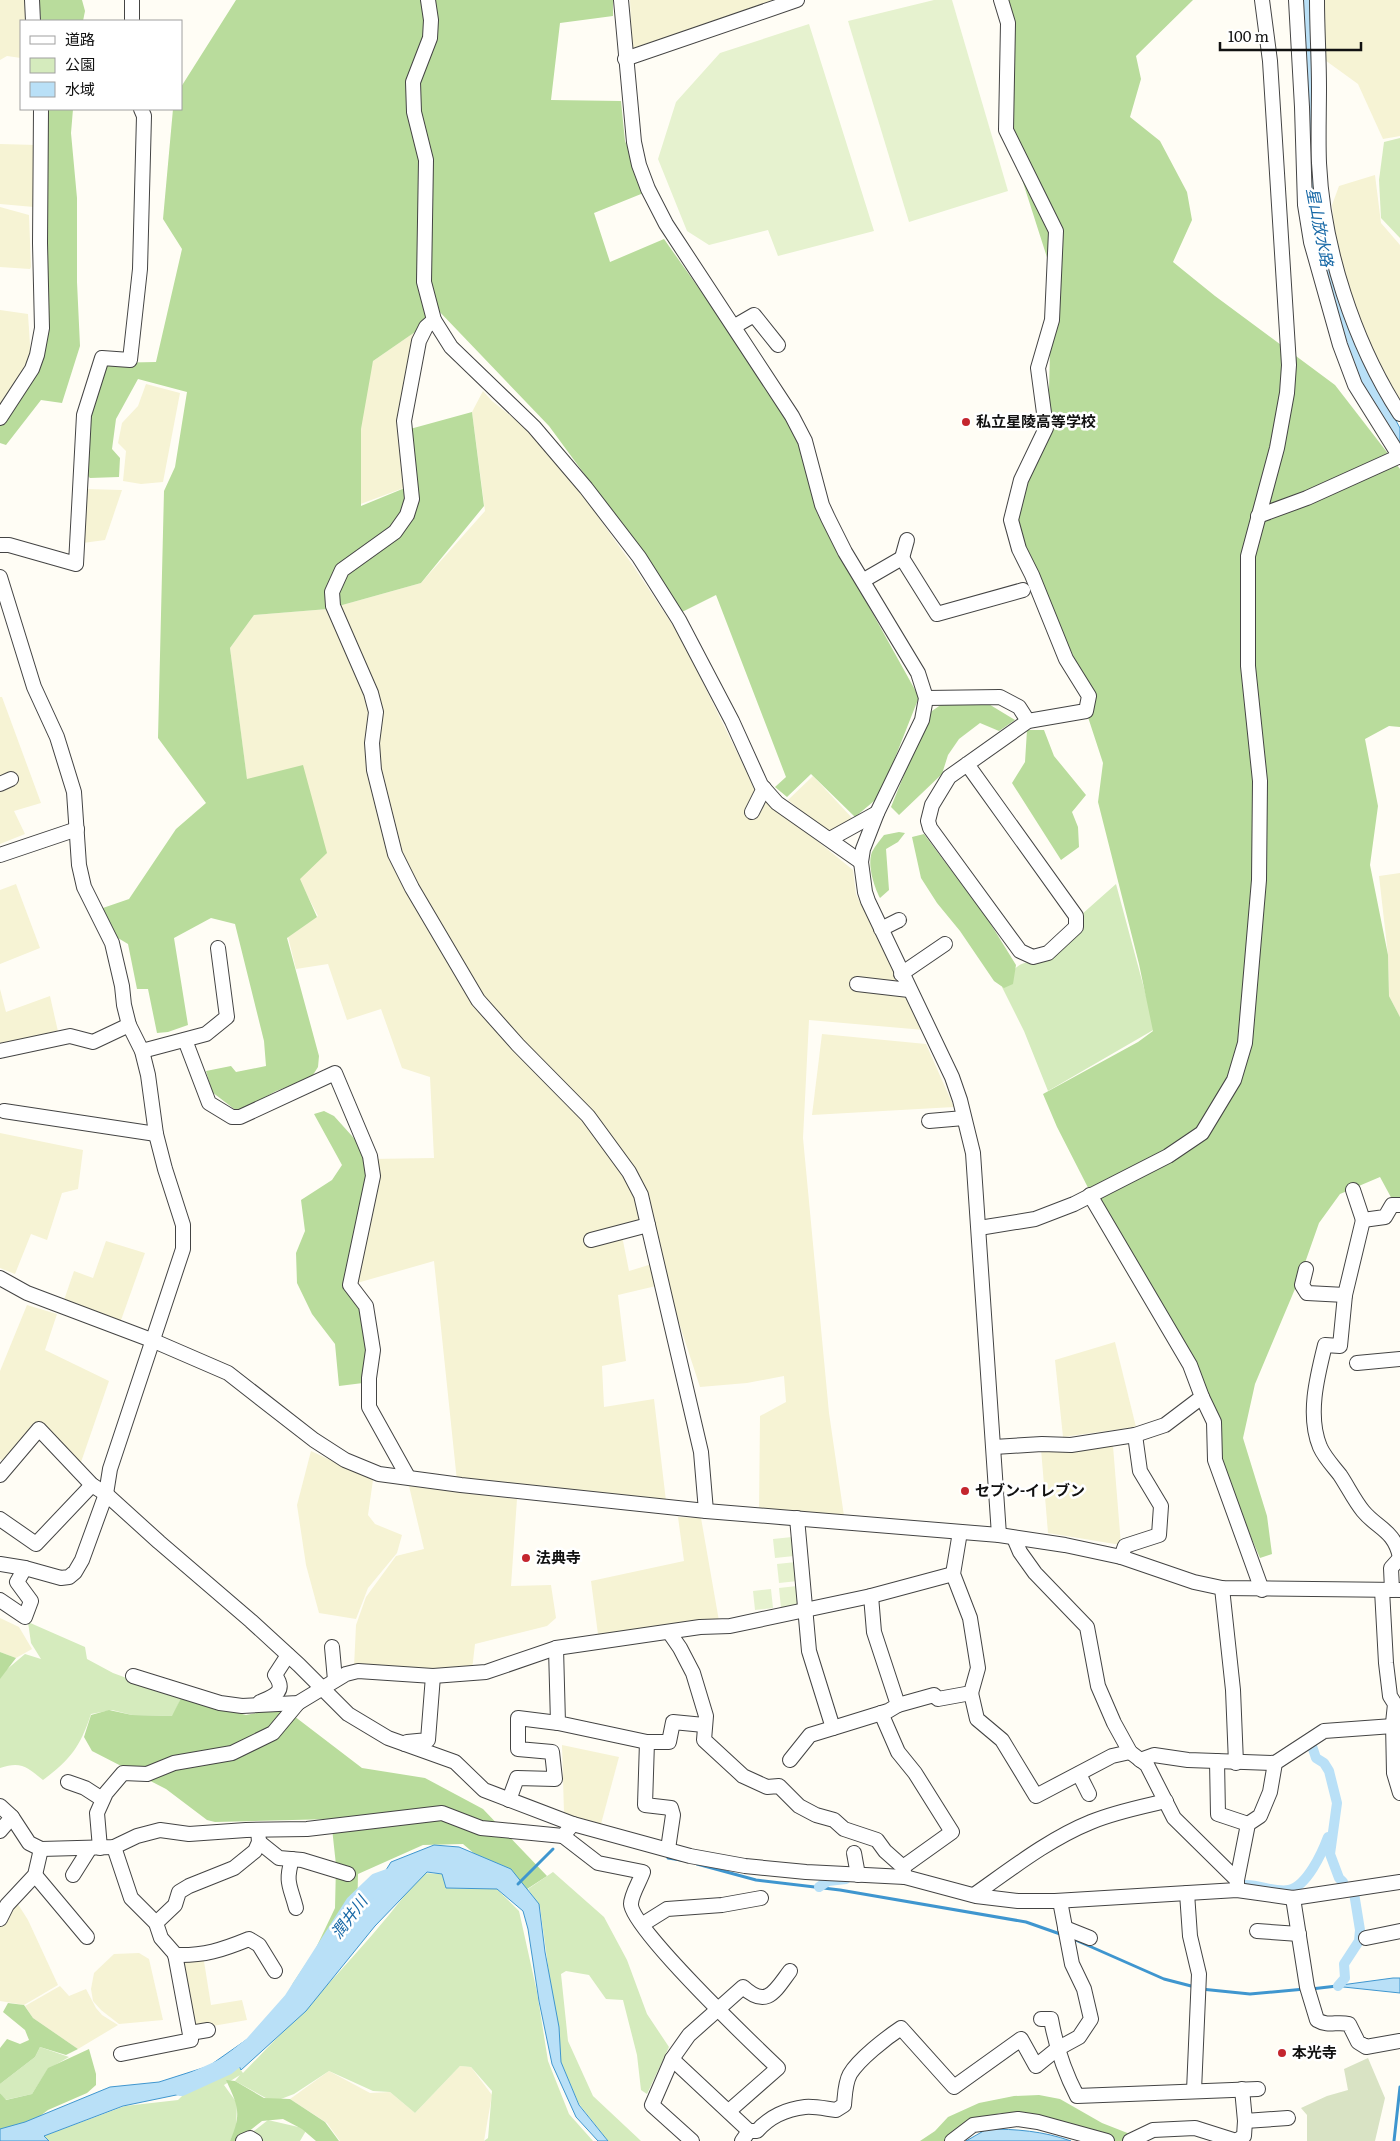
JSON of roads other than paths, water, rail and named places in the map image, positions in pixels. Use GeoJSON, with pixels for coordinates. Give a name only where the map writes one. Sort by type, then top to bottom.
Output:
{"type":"FeatureCollection","features":[{"type":"Feature","properties":{"kind":"street"},"geometry":{"type":"LineString","coordinates":[[32,0],[33,20]]}},
{"type":"Feature","properties":{"kind":"street"},"geometry":{"type":"LineString","coordinates":[[132,0],[132,20]]}},
{"type":"Feature","properties":{"kind":"street"},"geometry":{"type":"LineString","coordinates":[[428,0],[431,20],[430,38],[413,82],[414,112],[426,160],[424,282],[434,320],[451,347],[534,427],[586,488],[639,557],[679,620],[732,722],[753,771],[764,788],[777,803],[861,862]]}},
{"type":"Feature","properties":{"kind":"street"},"geometry":{"type":"LineString","coordinates":[[621,0],[634,142],[639,165],[648,189],[666,224],[735,326],[792,416],[805,442],[822,505],[828,518],[846,552],[918,673],[926,698],[922,720],[877,813],[863,850],[861,862],[865,892],[901,974],[952,1077],[973,1153],[994,1447],[998,1536]]}},
{"type":"Feature","properties":{"kind":"street"},"geometry":{"type":"LineString","coordinates":[[625,59],[797,0]]}},
{"type":"Feature","properties":{"kind":"street"},"geometry":{"type":"LineString","coordinates":[[967,764],[1076,916],[1076,927],[1048,953],[1033,957],[1020,950],[930,828],[928,821],[932,805],[949,777],[967,764],[1028,721],[1086,711],[1090,696],[1066,659],[1032,575],[1018,549],[1011,520],[1021,480],[1046,428],[1038,368],[1052,320],[1056,231],[1006,130],[1008,23],[1001,0]]}},
{"type":"Feature","properties":{"kind":"street"},"geometry":{"type":"LineString","coordinates":[[979,1228],[1035,1219],[1090,1196],[1168,1156],[1202,1132],[1234,1080],[1245,1043],[1259,880],[1260,781],[1248,666],[1248,556],[1277,448],[1287,393],[1289,365],[1272,80],[1262,0]]}},
{"type":"Feature","properties":{"kind":"street"},"geometry":{"type":"LineString","coordinates":[[1258,516],[1307,498],[1400,456],[1355,385],[1340,345],[1311,242],[1305,205],[1296,0]]}},
{"type":"Feature","properties":{"kind":"street"},"geometry":{"type":"LineString","coordinates":[[1317,0],[1319,164],[1332,251],[1345,296],[1366,350],[1400,414]]}},
{"type":"Feature","properties":{"kind":"street"},"geometry":{"type":"LineString","coordinates":[[0,418],[32,369],[38,355],[42,328],[40,235],[41,110]]}},
{"type":"Feature","properties":{"kind":"street"},"geometry":{"type":"LineString","coordinates":[[0,545],[9,545],[76,564],[84,415],[102,358],[130,360],[140,268],[144,116],[141,110]]}},
{"type":"Feature","properties":{"kind":"street"},"geometry":{"type":"LineString","coordinates":[[735,326],[754,315],[778,345]]}},
{"type":"Feature","properties":{"kind":"street"},"geometry":{"type":"LineString","coordinates":[[434,320],[426,327],[419,341],[404,421],[412,499],[407,515],[396,532],[342,570],[332,592],[333,606],[371,693],[376,712],[372,743],[374,770],[395,854],[412,888],[478,1000],[518,1045],[574,1100],[629,1172],[641,1195],[701,1452],[706,1511]]}},
{"type":"Feature","properties":{"kind":"street"},"geometry":{"type":"LineString","coordinates":[[864,580],[902,558],[907,540]]}},
{"type":"Feature","properties":{"kind":"street"},"geometry":{"type":"LineString","coordinates":[[902,558],[937,614],[1022,590]]}},
{"type":"Feature","properties":{"kind":"street"},"geometry":{"type":"LineString","coordinates":[[0,577],[34,687],[58,737],[74,792],[79,864],[84,887],[112,943],[129,1025],[142,1051],[148,1075],[156,1134],[182,1225],[183,1249],[110,1469],[106,1494],[82,1560],[75,1572],[69,1577],[61,1578],[25,1568],[0,1564]]}},
{"type":"Feature","properties":{"kind":"street"},"geometry":{"type":"LineString","coordinates":[[926,698],[1000,697],[1019,707],[1028,721]]}},
{"type":"Feature","properties":{"kind":"street"},"geometry":{"type":"LineString","coordinates":[[752,812],[764,788]]}},
{"type":"Feature","properties":{"kind":"street"},"geometry":{"type":"LineString","coordinates":[[830,839],[877,813]]}},
{"type":"Feature","properties":{"kind":"street"},"geometry":{"type":"LineString","coordinates":[[0,855],[77,829]]}},
{"type":"Feature","properties":{"kind":"street"},"geometry":{"type":"LineString","coordinates":[[881,929],[899,920]]}},
{"type":"Feature","properties":{"kind":"street"},"geometry":{"type":"LineString","coordinates":[[901,974],[945,944]]}},
{"type":"Feature","properties":{"kind":"street"},"geometry":{"type":"LineString","coordinates":[[142,1051],[206,1034],[227,1016],[218,948]]}},
{"type":"Feature","properties":{"kind":"street"},"geometry":{"type":"LineString","coordinates":[[857,984],[909,990]]}},
{"type":"Feature","properties":{"kind":"street"},"geometry":{"type":"LineString","coordinates":[[0,1051],[70,1036],[92,1042],[129,1025]]}},
{"type":"Feature","properties":{"kind":"street"},"geometry":{"type":"LineString","coordinates":[[185,1040],[209,1103],[232,1117],[240,1117],[335,1073],[370,1156],[373,1176],[350,1285],[366,1306],[372,1342],[369,1407],[408,1477]]}},
{"type":"Feature","properties":{"kind":"street"},"geometry":{"type":"LineString","coordinates":[[4,1111],[156,1134]]}},
{"type":"Feature","properties":{"kind":"street"},"geometry":{"type":"LineString","coordinates":[[929,1121],[964,1118]]}},
{"type":"Feature","properties":{"kind":"street"},"geometry":{"type":"LineString","coordinates":[[1353,1190],[1363,1220],[1345,1295],[1340,1346],[1325,1345],[1315,1387],[1314,1414],[1320,1445],[1328,1462],[1364,1512],[1392,1536],[1398,1546],[1400,1558],[1390,1568],[1391,1590],[1386,1663],[1390,1696],[1395,1704],[1394,1773],[1400,1793]]}},
{"type":"Feature","properties":{"kind":"street"},"geometry":{"type":"LineString","coordinates":[[1090,1196],[1190,1365],[1214,1422],[1215,1460],[1262,1590]]}},
{"type":"Feature","properties":{"kind":"street"},"geometry":{"type":"LineString","coordinates":[[1363,1220],[1385,1217],[1392,1205],[1400,1205]]}},
{"type":"Feature","properties":{"kind":"street"},"geometry":{"type":"LineString","coordinates":[[591,1240],[648,1225]]}},
{"type":"Feature","properties":{"kind":"street"},"geometry":{"type":"LineString","coordinates":[[1306,1269],[1302,1285],[1307,1293],[1345,1295]]}},
{"type":"Feature","properties":{"kind":"street"},"geometry":{"type":"LineString","coordinates":[[0,1278],[27,1293],[154,1341],[228,1373],[314,1440],[345,1460],[379,1474],[461,1485],[706,1511],[1014,1538],[1065,1545],[1121,1557],[1194,1582],[1222,1588],[1262,1590],[1391,1590]]}},
{"type":"Feature","properties":{"kind":"street"},"geometry":{"type":"LineString","coordinates":[[1357,1363],[1400,1358]]}},
{"type":"Feature","properties":{"kind":"street"},"geometry":{"type":"LineString","coordinates":[[994,1447],[1042,1444],[1071,1445],[1134,1435],[1165,1425],[1202,1397]]}},
{"type":"Feature","properties":{"kind":"street"},"geometry":{"type":"LineString","coordinates":[[0,1475],[39,1429],[92,1485],[106,1494],[288,1655],[348,1714],[388,1738],[455,1762],[484,1790],[573,1824],[690,1856],[744,1866],[858,1875],[904,1872],[974,1895],[1018,1901],[1187,1893],[1237,1885],[1293,1898],[1400,1882]]}},
{"type":"Feature","properties":{"kind":"street"},"geometry":{"type":"LineString","coordinates":[[1121,1557],[1125,1546],[1159,1535],[1161,1506],[1140,1471],[1134,1435]]}},
{"type":"Feature","properties":{"kind":"street"},"geometry":{"type":"LineString","coordinates":[[0,1519],[36,1544],[92,1485]]}},
{"type":"Feature","properties":{"kind":"street"},"geometry":{"type":"LineString","coordinates":[[797,1518],[809,1651],[833,1728]]}},
{"type":"Feature","properties":{"kind":"street"},"geometry":{"type":"LineString","coordinates":[[960,1532],[953,1574],[970,1618],[978,1668],[971,1694],[977,1719],[1002,1740],[1036,1796],[1112,1756],[1154,1754],[1236,1763],[1275,1763],[1324,1731],[1395,1724]]}},
{"type":"Feature","properties":{"kind":"street"},"geometry":{"type":"LineString","coordinates":[[1014,1538],[1020,1552],[1035,1573],[1087,1627],[1098,1686],[1114,1724],[1135,1756],[1147,1765],[1174,1818],[1237,1885]]}},
{"type":"Feature","properties":{"kind":"street"},"geometry":{"type":"LineString","coordinates":[[0,1600],[25,1617],[31,1601],[17,1582],[25,1568]]}},
{"type":"Feature","properties":{"kind":"street"},"geometry":{"type":"LineString","coordinates":[[73,1875],[95,1848],[97,1812],[102,1799],[123,1773],[147,1774],[174,1763],[232,1753],[273,1733],[298,1703],[346,1674],[358,1671],[433,1676],[486,1672],[556,1648],[700,1627],[730,1626],[871,1596],[953,1574]]}},
{"type":"Feature","properties":{"kind":"street"},"geometry":{"type":"LineString","coordinates":[[1222,1588],[1233,1690],[1236,1763]]}},
{"type":"Feature","properties":{"kind":"street"},"geometry":{"type":"LineString","coordinates":[[871,1596],[874,1632],[898,1704]]}},
{"type":"Feature","properties":{"kind":"street"},"geometry":{"type":"LineString","coordinates":[[669,1632],[693,1673],[706,1716],[704,1740],[743,1776],[766,1788],[779,1786],[799,1806],[816,1815],[834,1820],[844,1828],[877,1840],[904,1872]]}},
{"type":"Feature","properties":{"kind":"street"},"geometry":{"type":"LineString","coordinates":[[332,1647],[335,1680]]}},
{"type":"Feature","properties":{"kind":"street"},"geometry":{"type":"LineString","coordinates":[[556,1648],[558,1723]]}},
{"type":"Feature","properties":{"kind":"street"},"geometry":{"type":"LineString","coordinates":[[252,1706],[276,1694],[280,1688],[280,1681],[276,1674],[288,1655]]}},
{"type":"Feature","properties":{"kind":"street"},"geometry":{"type":"LineString","coordinates":[[133,1676],[220,1703],[252,1706],[298,1703]]}},
{"type":"Feature","properties":{"kind":"street"},"geometry":{"type":"LineString","coordinates":[[404,1745],[407,1742],[428,1740],[433,1676]]}},
{"type":"Feature","properties":{"kind":"street"},"geometry":{"type":"LineString","coordinates":[[790,1760],[810,1735],[888,1711],[898,1704],[934,1696],[938,1699],[971,1694]]}},
{"type":"Feature","properties":{"kind":"street"},"geometry":{"type":"LineString","coordinates":[[881,1713],[898,1752],[916,1773],[952,1832],[904,1872]]}},
{"type":"Feature","properties":{"kind":"street"},"geometry":{"type":"LineString","coordinates":[[509,1800],[516,1778],[555,1779],[552,1752],[518,1749],[518,1718],[558,1723],[647,1742],[670,1742],[673,1722],[704,1725]]}},
{"type":"Feature","properties":{"kind":"street"},"geometry":{"type":"LineString","coordinates":[[647,1742],[645,1805],[671,1808],[673,1815],[668,1849]]}},
{"type":"Feature","properties":{"kind":"street"},"geometry":{"type":"LineString","coordinates":[[1217,1761],[1218,1814],[1248,1824]]}},
{"type":"Feature","properties":{"kind":"street"},"geometry":{"type":"LineString","coordinates":[[1237,1885],[1248,1824],[1260,1816],[1270,1792],[1275,1763]]}},
{"type":"Feature","properties":{"kind":"street"},"geometry":{"type":"LineString","coordinates":[[1079,1774],[1089,1794]]}},
{"type":"Feature","properties":{"kind":"street"},"geometry":{"type":"LineString","coordinates":[[68,1782],[85,1788],[102,1799]]}},
{"type":"Feature","properties":{"kind":"street"},"geometry":{"type":"LineString","coordinates":[[974,1895],[1043,1848],[1090,1822],[1116,1813],[1166,1802]]}},
{"type":"Feature","properties":{"kind":"street"},"geometry":{"type":"LineString","coordinates":[[0,1806],[12,1818],[30,1844],[41,1849],[114,1847],[137,1836],[160,1830],[189,1834],[259,1836],[442,1813],[481,1828],[563,1836],[598,1863],[643,1872],[631,1904],[633,1914],[643,1924],[648,1934],[717,2010],[778,2068],[729,2111]]}},
{"type":"Feature","properties":{"kind":"street"},"geometry":{"type":"LineString","coordinates":[[0,1831],[12,1818]]}},
{"type":"Feature","properties":{"kind":"street"},"geometry":{"type":"LineString","coordinates":[[563,1836],[573,1824]]}},
{"type":"Feature","properties":{"kind":"street"},"geometry":{"type":"LineString","coordinates":[[259,1836],[279,1858],[302,1860],[348,1874]]}},
{"type":"Feature","properties":{"kind":"street"},"geometry":{"type":"LineString","coordinates":[[156,1923],[175,1905],[179,1892],[234,1868],[255,1851],[259,1836]]}},
{"type":"Feature","properties":{"kind":"street"},"geometry":{"type":"LineString","coordinates":[[114,1847],[131,1898],[156,1923],[161,1938],[175,1955],[191,2040],[121,2054]]}},
{"type":"Feature","properties":{"kind":"street"},"geometry":{"type":"LineString","coordinates":[[0,1919],[8,1905],[35,1875],[41,1849]]}},
{"type":"Feature","properties":{"kind":"street"},"geometry":{"type":"LineString","coordinates":[[854,1853],[858,1875]]}},
{"type":"Feature","properties":{"kind":"street"},"geometry":{"type":"LineString","coordinates":[[292,1859],[287,1876],[296,1908]]}},
{"type":"Feature","properties":{"kind":"street"},"geometry":{"type":"LineString","coordinates":[[35,1875],[87,1937]]}},
{"type":"Feature","properties":{"kind":"street"},"geometry":{"type":"LineString","coordinates":[[1187,1893],[1190,1936],[1199,1974],[1194,2092]]}},
{"type":"Feature","properties":{"kind":"street"},"geometry":{"type":"LineString","coordinates":[[643,1924],[667,1909],[722,1905],[762,1898]]}},
{"type":"Feature","properties":{"kind":"street"},"geometry":{"type":"LineString","coordinates":[[1293,1898],[1307,1987],[1317,2020],[1325,2025],[1349,2024],[1358,2042],[1366,2047],[1400,2040]]}},
{"type":"Feature","properties":{"kind":"street"},"geometry":{"type":"LineString","coordinates":[[672,2058],[729,2111],[745,2136],[757,2131],[766,2121],[779,2114],[806,2106],[836,2110],[844,2105],[846,2086],[851,2073],[883,2041],[901,2028],[954,2087],[1021,2039],[1036,2066],[1057,2049],[1079,2037],[1091,2019],[1084,1989],[1072,1964],[1060,1900]]}},
{"type":"Feature","properties":{"kind":"street"},"geometry":{"type":"LineString","coordinates":[[1257,1931],[1299,1934]]}},
{"type":"Feature","properties":{"kind":"street"},"geometry":{"type":"LineString","coordinates":[[1366,1938],[1400,1931]]}},
{"type":"Feature","properties":{"kind":"street"},"geometry":{"type":"LineString","coordinates":[[1066,1934],[1090,1938]]}},
{"type":"Feature","properties":{"kind":"street"},"geometry":{"type":"LineString","coordinates":[[175,1955],[215,1953],[249,1939],[259,1945],[275,1971]]}},
{"type":"Feature","properties":{"kind":"street"},"geometry":{"type":"LineString","coordinates":[[692,2141],[652,2105],[672,2058],[689,2035],[709,2015],[743,1987],[753,1996],[764,1998],[772,1995],[790,1971]]}},
{"type":"Feature","properties":{"kind":"street"},"geometry":{"type":"LineString","coordinates":[[1041,2019],[1051,2019],[1057,2049],[1065,2072],[1077,2096],[1258,2089]]}},
{"type":"Feature","properties":{"kind":"street"},"geometry":{"type":"LineString","coordinates":[[190,2033],[208,2030]]}},
{"type":"Feature","properties":{"kind":"street"},"geometry":{"type":"LineString","coordinates":[[1130,2141],[1153,2130],[1195,2128],[1236,2141],[1244,2136],[1245,2121],[1242,2089]]}},
{"type":"Feature","properties":{"kind":"street"},"geometry":{"type":"LineString","coordinates":[[1245,2121],[1288,2118]]}},
{"type":"Feature","properties":{"kind":"street"},"geometry":{"type":"LineString","coordinates":[[952,2141],[973,2125],[1018,2119],[1038,2122],[1107,2141]]}},
{"type":"Feature","properties":{"kind":"street"},"geometry":{"type":"LineString","coordinates":[[243,2141],[250,2138],[256,2141]]}},
{"type":"Feature","properties":{"kind":"water"},"geometry":{"type":"Polygon","coordinates":[[[1355,369],[1369,372],[1400,428],[1400,450],[1355,369]]]}},
{"type":"Feature","properties":{"kind":"water"},"geometry":{"type":"Polygon","coordinates":[[[434,1845],[459,1847],[511,1869],[539,1904],[545,1952],[559,2027],[561,2062],[579,2105],[608,2141],[598,2141],[576,2117],[552,2064],[539,2001],[528,1929],[523,1911],[497,1889],[446,1888],[442,1874],[427,1872],[375,1926],[306,2011],[241,2070],[236,2060],[260,2035],[181,2094],[123,2106],[44,2136],[49,2141],[0,2141],[0,2129],[25,2122],[110,2087],[159,2082],[209,2066],[296,2005],[365,1904],[391,1862],[434,1845]]]}},
{"type":"Feature","properties":{"kind":"water"},"geometry":{"type":"Polygon","coordinates":[[[1400,1978],[1400,1993],[1334,1986],[1400,1978]]]}},
{"type":"Feature","properties":{"kind":"water"},"geometry":{"type":"Polygon","coordinates":[[[987,2129],[1029,2131],[1071,2141],[966,2141],[987,2129]]]}},
{"type":"Feature","properties":{"kind":"waterway","name":"星山放水路"},"geometry":{"type":"LineString","coordinates":[[1305,0],[1311,195],[1318,237],[1327,276],[1340,312],[1375,393]]}},
{"type":"Feature","properties":{"kind":"waterway"},"geometry":{"type":"LineString","coordinates":[[1312,1746],[1316,1758],[1324,1763],[1329,1771],[1337,1803],[1330,1854],[1339,1878],[1343,1882]]}},
{"type":"Feature","properties":{"kind":"waterway"},"geometry":{"type":"LineString","coordinates":[[1245,1885],[1284,1891],[1296,1887],[1308,1876],[1328,1837]]}},
{"type":"Feature","properties":{"kind":"waterway"},"geometry":{"type":"LineString","coordinates":[[518,1884],[553,1849]]}},
{"type":"Feature","properties":{"kind":"waterway"},"geometry":{"type":"LineString","coordinates":[[668,1858],[681,1860]]}},
{"type":"Feature","properties":{"kind":"waterway"},"geometry":{"type":"LineString","coordinates":[[697,1864],[756,1880],[840,1890],[1026,1922],[1063,1935]]}},
{"type":"Feature","properties":{"kind":"waterway","name":"潤井川"},"geometry":{"type":"LineString","coordinates":[[181,2087],[227,2066],[253,2045],[292,2001],[354,1904],[377,1882],[402,1873]]}},
{"type":"Feature","properties":{"kind":"waterway"},"geometry":{"type":"LineString","coordinates":[[819,1887],[828,1881],[846,1879]]}},
{"type":"Feature","properties":{"kind":"waterway"},"geometry":{"type":"LineString","coordinates":[[1338,1986],[1345,1978],[1344,1964],[1359,1941],[1360,1930],[1354,1893]]}},
{"type":"Feature","properties":{"kind":"waterway"},"geometry":{"type":"LineString","coordinates":[[1071,1938],[1164,1979],[1195,1987]]}},
{"type":"Feature","properties":{"kind":"waterway"},"geometry":{"type":"LineString","coordinates":[[1311,1989],[1337,1986]]}},
{"type":"Feature","properties":{"kind":"waterway"},"geometry":{"type":"LineString","coordinates":[[1201,1989],[1250,1994],[1305,1989]]}},
{"type":"Feature","properties":{"kind":"waterway"},"geometry":{"type":"LineString","coordinates":[[1394,2141],[1400,2087]]}},
{"type":"Feature","properties":{"kind":"place","name":"私立星陵高等学校"},"geometry":{"type":"Point","coordinates":[966,422]}},
{"type":"Feature","properties":{"kind":"place","name":"セブン-イレブン"},"geometry":{"type":"Point","coordinates":[965,1491]}},
{"type":"Feature","properties":{"kind":"place","name":"法典寺"},"geometry":{"type":"Point","coordinates":[526,1558]}},
{"type":"Feature","properties":{"kind":"place","name":"本光寺"},"geometry":{"type":"Point","coordinates":[1282,2053]}}]}
